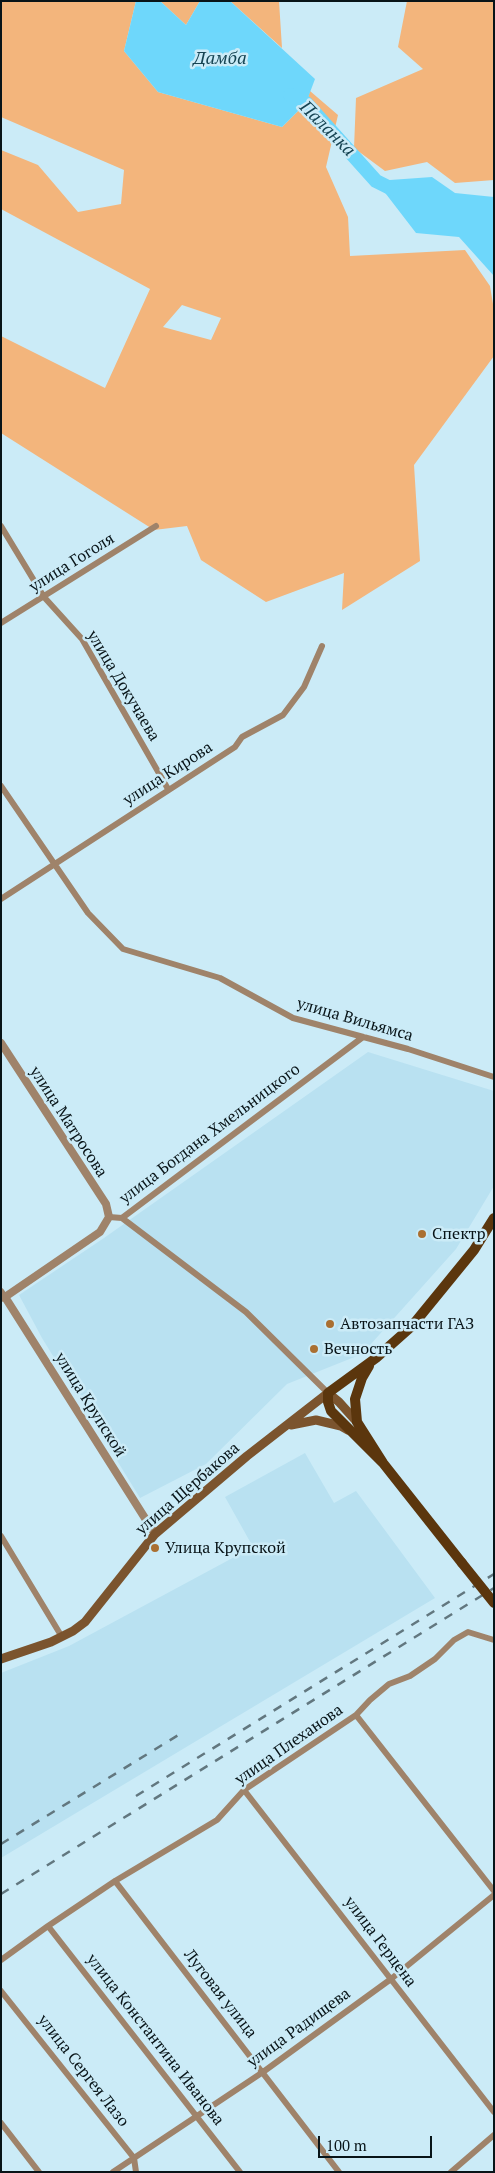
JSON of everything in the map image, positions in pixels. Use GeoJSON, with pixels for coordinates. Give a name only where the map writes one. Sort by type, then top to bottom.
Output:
{"type":"FeatureCollection","features":[{"type":"Feature","properties":{"kind":"main road"},"geometry":{"type":"LineString","coordinates":[[328,1393],[376,1358],[412,1326],[474,1250],[494,1218]]}},
{"type":"Feature","properties":{"kind":"main road"},"geometry":{"type":"LineString","coordinates":[[357,1422],[355,1410],[358,1389],[368,1368],[376,1358]]}},
{"type":"Feature","properties":{"kind":"main road"},"geometry":{"type":"LineString","coordinates":[[328,1393],[357,1422],[383,1463],[494,1603]]}},
{"type":"Feature","properties":{"kind":"main road"},"geometry":{"type":"LineString","coordinates":[[328,1393],[328,1402],[332,1411],[383,1463]]}},
{"type":"Feature","properties":{"kind":"main road","name":"улица Щербакова"},"geometry":{"type":"LineString","coordinates":[[1,1659],[62,1637],[85,1622],[155,1534],[281,1429],[328,1393]]}},
{"type":"Feature","properties":{"kind":"main road"},"geometry":{"type":"LineString","coordinates":[[281,1429],[295,1423],[316,1420],[342,1426],[351,1432]]}},
{"type":"Feature","properties":{"kind":"street","name":"улица Докучаева"},"geometry":{"type":"LineString","coordinates":[[1,526],[44,597],[82,640],[168,789]]}},
{"type":"Feature","properties":{"kind":"street","name":"улица Гоголя"},"geometry":{"type":"LineString","coordinates":[[1,623],[156,526]]}},
{"type":"Feature","properties":{"kind":"street","name":"улица Кирова"},"geometry":{"type":"LineString","coordinates":[[1,899],[235,747],[242,737],[282,714],[304,687],[322,646]]}},
{"type":"Feature","properties":{"kind":"street","name":"улица Вильямса"},"geometry":{"type":"LineString","coordinates":[[1,786],[88,913],[123,950],[220,978],[293,1018],[408,1049],[494,1077]]}},
{"type":"Feature","properties":{"kind":"street","name":"улица Богдана Хмельницкого"},"geometry":{"type":"LineString","coordinates":[[2,1295],[100,1232],[109,1217],[122,1218],[363,1037]]}},
{"type":"Feature","properties":{"kind":"street","name":"улица Матросова"},"geometry":{"type":"LineString","coordinates":[[1,1043],[106,1204],[109,1217]]}},
{"type":"Feature","properties":{"kind":"street"},"geometry":{"type":"LineString","coordinates":[[122,1218],[246,1312],[328,1393]]}},
{"type":"Feature","properties":{"kind":"street","name":"улица Крупской"},"geometry":{"type":"LineString","coordinates":[[2,1295],[155,1534]]}},
{"type":"Feature","properties":{"kind":"street"},"geometry":{"type":"LineString","coordinates":[[1,1536],[62,1637]]}},
{"type":"Feature","properties":{"kind":"street","name":"улица Плеханова"},"geometry":{"type":"LineString","coordinates":[[1,1960],[48,1926],[217,1820],[244,1790],[356,1715],[389,1684],[410,1676],[435,1660],[454,1640],[468,1632],[494,1640]]}},
{"type":"Feature","properties":{"kind":"street"},"geometry":{"type":"LineString","coordinates":[[356,1715],[494,1891]]}},
{"type":"Feature","properties":{"kind":"street","name":"улица Герцена"},"geometry":{"type":"LineString","coordinates":[[244,1790],[494,2112]]}},
{"type":"Feature","properties":{"kind":"street","name":"Луговая улица"},"geometry":{"type":"LineString","coordinates":[[116,1882],[339,2172]]}},
{"type":"Feature","properties":{"kind":"street","name":"улица Радищева"},"geometry":{"type":"LineString","coordinates":[[113,2172],[263,2072],[391,1979],[494,1896]]}},
{"type":"Feature","properties":{"kind":"street","name":"улица Константина Иванова"},"geometry":{"type":"LineString","coordinates":[[48,1926],[240,2172]]}},
{"type":"Feature","properties":{"kind":"street","name":"улица Сергея Лазо"},"geometry":{"type":"LineString","coordinates":[[1,1991],[134,2158]]}},
{"type":"Feature","properties":{"kind":"street"},"geometry":{"type":"LineString","coordinates":[[1,2124],[38,2172]]}},
{"type":"Feature","properties":{"kind":"street"},"geometry":{"type":"LineString","coordinates":[[451,2172],[494,2135]]}},
{"type":"Feature","properties":{"kind":"street"},"geometry":{"type":"LineString","coordinates":[[134,2158],[136,2172]]}},
{"type":"Feature","properties":{"kind":"shaded area"},"geometry":{"type":"Polygon","coordinates":[[[1,1],[136,1],[124,51],[158,92],[282,127],[306,103],[310,91],[338,115],[326,167],[348,217],[350,256],[465,250],[490,286],[494,310],[494,356],[414,465],[420,561],[342,610],[344,573],[266,602],[201,560],[187,526],[154,530],[1,433],[1,336],[105,388],[150,289],[1,209],[1,150],[38,165],[78,212],[121,204],[124,170],[1,117],[1,1]],[[182,305],[163,327],[211,340],[221,318],[182,305]]]}},
{"type":"Feature","properties":{"kind":"shaded area"},"geometry":{"type":"Polygon","coordinates":[[[160,1],[200,1],[186,25],[160,1]]]}},
{"type":"Feature","properties":{"kind":"shaded area"},"geometry":{"type":"Polygon","coordinates":[[[230,1],[279,1],[282,48],[230,1]]]}},
{"type":"Feature","properties":{"kind":"shaded area"},"geometry":{"type":"Polygon","coordinates":[[[407,1],[494,1],[494,180],[455,183],[427,162],[385,171],[354,148],[356,98],[423,69],[398,47],[407,1]]]}},
{"type":"Feature","properties":{"kind":"shaded area"},"geometry":{"type":"Polygon","coordinates":[[[368,1052],[494,1091],[494,1186],[456,1249],[362,1354],[287,1384],[206,1464],[140,1498],[42,1338],[19,1295],[104,1238],[368,1052]]]}},
{"type":"Feature","properties":{"kind":"shaded area"},"geometry":{"type":"Polygon","coordinates":[[[305,1453],[334,1503],[356,1491],[435,1598],[1,1858],[1,1673],[69,1646],[253,1547],[225,1497],[305,1453]]]}},
{"type":"Feature","properties":{"kind":"water","name":"Дамба"},"geometry":{"type":"Polygon","coordinates":[[[136,1],[160,1],[186,25],[200,1],[230,1],[315,79],[306,103],[282,127],[158,92],[124,51],[136,1]]]}},
{"type":"Feature","properties":{"kind":"water"},"geometry":{"type":"Polygon","coordinates":[[[432,177],[455,193],[494,197],[494,276],[459,237],[416,233],[376,181],[432,177]]]}},
{"type":"Feature","properties":{"kind":"waterway","name":"Паланка"},"geometry":{"type":"LineString","coordinates":[[290,95],[306,103],[376,181],[392,189]]}},
{"type":"Feature","properties":{"kind":"railway"},"geometry":{"type":"LineString","coordinates":[[136,1796],[494,1574]]}},
{"type":"Feature","properties":{"kind":"railway"},"geometry":{"type":"LineString","coordinates":[[1,1894],[494,1588]]}},
{"type":"Feature","properties":{"kind":"railway"},"geometry":{"type":"LineString","coordinates":[[1,1844],[180,1734]]}},
{"type":"Feature","properties":{"kind":"place","name":"Спектр"},"geometry":{"type":"Point","coordinates":[422,1234]}},
{"type":"Feature","properties":{"kind":"place","name":"Автозапчасти ГАЗ"},"geometry":{"type":"Point","coordinates":[330,1324]}},
{"type":"Feature","properties":{"kind":"place","name":"Вечность"},"geometry":{"type":"Point","coordinates":[314,1349]}},
{"type":"Feature","properties":{"kind":"place","name":"Улица Крупской"},"geometry":{"type":"Point","coordinates":[155,1548]}}]}
